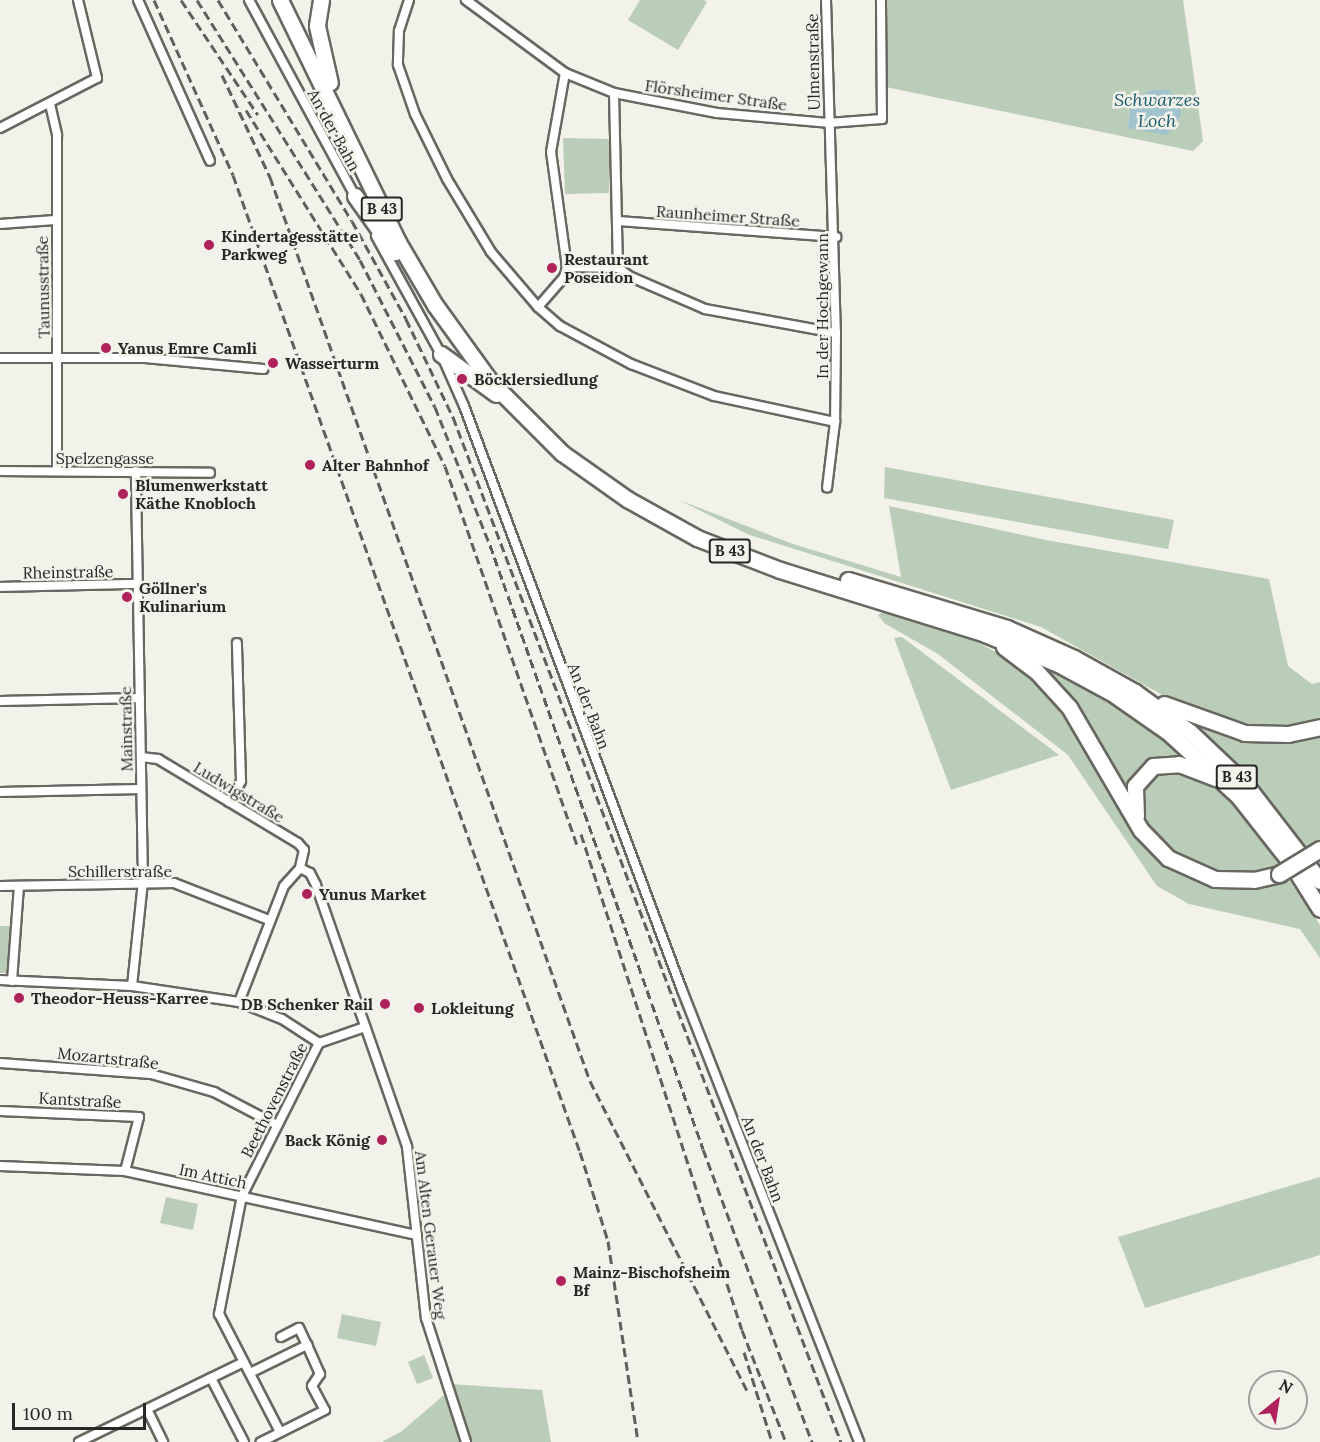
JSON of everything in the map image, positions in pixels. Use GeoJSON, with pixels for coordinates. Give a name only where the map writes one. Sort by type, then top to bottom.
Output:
{"type":"FeatureCollection","features":[{"type":"Feature","properties":{"kind":"highway","name":"B 43"},"geometry":{"type":"LineString","coordinates":[[280,0],[421,282],[474,361],[509,402],[582,469],[672,526],[780,570],[985,634],[1058,664],[1115,695],[1169,733],[1223,781],[1260,822],[1320,909]]}},
{"type":"Feature","properties":{"kind":"highway","name":"B 43"},"geometry":{"type":"LineString","coordinates":[[290,0],[400,226],[433,288],[467,339],[531,413],[597,470],[646,502],[714,536],[782,561],[1007,628],[1074,658],[1135,692],[1190,732],[1246,785],[1320,881]]}},
{"type":"Feature","properties":{"kind":"highway"},"geometry":{"type":"LineString","coordinates":[[321,0],[317,26],[330,83]]}},
{"type":"Feature","properties":{"kind":"highway"},"geometry":{"type":"LineString","coordinates":[[355,196],[421,282]]}},
{"type":"Feature","properties":{"kind":"highway"},"geometry":{"type":"LineString","coordinates":[[441,354],[471,380],[509,402]]}},
{"type":"Feature","properties":{"kind":"highway"},"geometry":{"type":"LineString","coordinates":[[985,634],[1037,672],[1069,707],[1141,830],[1168,858],[1203,876],[1241,881],[1279,874],[1320,849]]}},
{"type":"Feature","properties":{"kind":"highway"},"geometry":{"type":"LineString","coordinates":[[1135,692],[1214,724],[1245,733],[1288,734],[1320,727]]}},
{"type":"Feature","properties":{"kind":"highway"},"geometry":{"type":"LineString","coordinates":[[1141,830],[1133,794],[1138,780],[1153,766],[1179,764],[1223,781]]}},
{"type":"Feature","properties":{"kind":"street"},"geometry":{"type":"LineString","coordinates":[[138,0],[210,161]]}},
{"type":"Feature","properties":{"kind":"street","name":"An der Bahn"},"geometry":{"type":"LineString","coordinates":[[249,0],[441,354],[464,406],[682,990],[859,1442]]}},
{"type":"Feature","properties":{"kind":"street"},"geometry":{"type":"LineString","coordinates":[[409,0],[399,31],[398,65],[415,114],[447,179],[491,252],[538,307],[560,326],[631,364],[714,396],[835,422]]}},
{"type":"Feature","properties":{"kind":"street","name":"Flörsheimer Straße"},"geometry":{"type":"LineString","coordinates":[[466,0],[565,73],[614,93],[717,113],[828,123],[882,119],[881,0]]}},
{"type":"Feature","properties":{"kind":"street","name":"Ulmenstraße"},"geometry":{"type":"LineString","coordinates":[[826,0],[828,123]]}},
{"type":"Feature","properties":{"kind":"street"},"geometry":{"type":"LineString","coordinates":[[0,128],[98,78],[80,1]]}},
{"type":"Feature","properties":{"kind":"street"},"geometry":{"type":"LineString","coordinates":[[538,307],[564,277],[567,267],[551,152],[565,73]]}},
{"type":"Feature","properties":{"kind":"street"},"geometry":{"type":"LineString","coordinates":[[614,93],[618,267]]}},
{"type":"Feature","properties":{"kind":"street","name":"Taunusstraße"},"geometry":{"type":"LineString","coordinates":[[50,104],[57,135],[55,220],[57,471]]}},
{"type":"Feature","properties":{"kind":"street","name":"In der Hochgewann"},"geometry":{"type":"LineString","coordinates":[[827,488],[835,422],[836,333],[836,237],[828,123]]}},
{"type":"Feature","properties":{"kind":"street"},"geometry":{"type":"LineString","coordinates":[[0,224],[55,220]]}},
{"type":"Feature","properties":{"kind":"street","name":"Raunheimer Straße"},"geometry":{"type":"LineString","coordinates":[[618,221],[836,237]]}},
{"type":"Feature","properties":{"kind":"street"},"geometry":{"type":"LineString","coordinates":[[567,267],[618,267],[631,278],[705,309],[836,333]]}},
{"type":"Feature","properties":{"kind":"street"},"geometry":{"type":"LineString","coordinates":[[0,358],[145,358],[263,369]]}},
{"type":"Feature","properties":{"kind":"street","name":"Spelzengasse"},"geometry":{"type":"LineString","coordinates":[[0,471],[210,472]]}},
{"type":"Feature","properties":{"kind":"street","name":"Mainstraße"},"geometry":{"type":"LineString","coordinates":[[132,986],[143,882],[136,584],[136,471]]}},
{"type":"Feature","properties":{"kind":"street","name":"Rheinstraße"},"geometry":{"type":"LineString","coordinates":[[0,587],[136,584]]}},
{"type":"Feature","properties":{"kind":"street"},"geometry":{"type":"LineString","coordinates":[[229,802],[241,781],[237,644]]}},
{"type":"Feature","properties":{"kind":"street"},"geometry":{"type":"LineString","coordinates":[[0,701],[140,698]]}},
{"type":"Feature","properties":{"kind":"street","name":"Ludwigstraße"},"geometry":{"type":"LineString","coordinates":[[141,757],[158,759],[298,843],[304,850],[300,868]]}},
{"type":"Feature","properties":{"kind":"street"},"geometry":{"type":"LineString","coordinates":[[0,792],[141,789]]}},
{"type":"Feature","properties":{"kind":"street"},"geometry":{"type":"LineString","coordinates":[[239,1002],[269,920],[288,878],[300,868]]}},
{"type":"Feature","properties":{"kind":"street","name":"Am Alten Gerauer Weg"},"geometry":{"type":"LineString","coordinates":[[300,868],[310,873],[316,885],[406,1147],[426,1318],[465,1442]]}},
{"type":"Feature","properties":{"kind":"street","name":"Schillerstraße"},"geometry":{"type":"LineString","coordinates":[[0,886],[143,882],[185,887],[269,920]]}},
{"type":"Feature","properties":{"kind":"street"},"geometry":{"type":"LineString","coordinates":[[12,981],[19,886]]}},
{"type":"Feature","properties":{"kind":"street"},"geometry":{"type":"LineString","coordinates":[[0,980],[132,986],[239,1002],[282,1019],[319,1043]]}},
{"type":"Feature","properties":{"kind":"street","name":"Beethovenstraße"},"geometry":{"type":"LineString","coordinates":[[280,1432],[219,1314],[242,1196],[275,1124],[319,1043],[365,1027]]}},
{"type":"Feature","properties":{"kind":"street","name":"Mozartstraße"},"geometry":{"type":"LineString","coordinates":[[0,1063],[151,1074],[214,1092],[275,1124]]}},
{"type":"Feature","properties":{"kind":"street","name":"Kantstraße"},"geometry":{"type":"LineString","coordinates":[[0,1111],[139,1117],[124,1171]]}},
{"type":"Feature","properties":{"kind":"street","name":"Im Attich"},"geometry":{"type":"LineString","coordinates":[[0,1166],[124,1171],[417,1235]]}},
{"type":"Feature","properties":{"kind":"street"},"geometry":{"type":"LineString","coordinates":[[261,1442],[325,1410],[312,1386],[320,1374],[299,1328],[281,1337]]}},
{"type":"Feature","properties":{"kind":"street"},"geometry":{"type":"LineString","coordinates":[[250,1373],[307,1345]]}},
{"type":"Feature","properties":{"kind":"street"},"geometry":{"type":"LineString","coordinates":[[79,1442],[244,1362]]}},
{"type":"Feature","properties":{"kind":"street"},"geometry":{"type":"LineString","coordinates":[[211,1378],[244,1442]]}},
{"type":"Feature","properties":{"kind":"street"},"geometry":{"type":"LineString","coordinates":[[147,1409],[164,1442]]}},
{"type":"Feature","properties":{"kind":"green space"},"geometry":{"type":"Polygon","coordinates":[[[640,0],[704,0],[707,2],[678,50],[628,20],[640,0]]]}},
{"type":"Feature","properties":{"kind":"green space"},"geometry":{"type":"Polygon","coordinates":[[[885,0],[1183,0],[1203,141],[1193,151],[886,87],[885,0]],[[1151,90],[1131,100],[1128,128],[1151,90]]]}},
{"type":"Feature","properties":{"kind":"green space"},"geometry":{"type":"Polygon","coordinates":[[[563,138],[610,139],[609,193],[565,194],[563,138]]]}},
{"type":"Feature","properties":{"kind":"green space"},"geometry":{"type":"Polygon","coordinates":[[[885,467],[1174,520],[1168,549],[884,498],[885,467]]]}},
{"type":"Feature","properties":{"kind":"green space"},"geometry":{"type":"Polygon","coordinates":[[[679,500],[793,544],[901,577],[889,506],[1046,540],[1269,579],[1288,666],[1312,684],[1320,682],[1320,725],[1253,731],[1182,706],[1041,627],[747,534],[679,500]]]}},
{"type":"Feature","properties":{"kind":"green space"},"geometry":{"type":"Polygon","coordinates":[[[885,610],[973,640],[1005,657],[1048,693],[1073,722],[1143,843],[1165,865],[1186,877],[1236,889],[1290,881],[1320,925],[1320,958],[1300,929],[1189,904],[1157,886],[1068,755],[938,654],[884,623],[878,615],[885,610]]]}},
{"type":"Feature","properties":{"kind":"green space"},"geometry":{"type":"Polygon","coordinates":[[[902,637],[1059,755],[951,790],[894,638],[902,637]]]}},
{"type":"Feature","properties":{"kind":"green space"},"geometry":{"type":"Polygon","coordinates":[[[1038,662],[1121,707],[1200,767],[1167,759],[1130,802],[1096,737],[1038,662]]]}},
{"type":"Feature","properties":{"kind":"green space"},"geometry":{"type":"Polygon","coordinates":[[[1169,711],[1209,730],[1247,740],[1320,732],[1320,841],[1306,851],[1246,778],[1169,711]]]}},
{"type":"Feature","properties":{"kind":"green space"},"geometry":{"type":"Polygon","coordinates":[[[1183,770],[1202,778],[1231,803],[1283,865],[1231,878],[1174,857],[1145,829],[1138,802],[1144,780],[1153,772],[1183,770]]]}},
{"type":"Feature","properties":{"kind":"green space"},"geometry":{"type":"Polygon","coordinates":[[[0,926],[11,926],[10,973],[0,973],[0,926]]]}},
{"type":"Feature","properties":{"kind":"green space"},"geometry":{"type":"Polygon","coordinates":[[[1320,1177],[1320,1255],[1145,1308],[1118,1237],[1320,1177]]]}},
{"type":"Feature","properties":{"kind":"green space"},"geometry":{"type":"Polygon","coordinates":[[[166,1197],[198,1204],[193,1230],[160,1223],[166,1197]]]}},
{"type":"Feature","properties":{"kind":"green space"},"geometry":{"type":"Polygon","coordinates":[[[342,1314],[381,1322],[376,1346],[337,1338],[342,1314]]]}},
{"type":"Feature","properties":{"kind":"green space"},"geometry":{"type":"Polygon","coordinates":[[[424,1355],[433,1378],[417,1384],[408,1362],[424,1355]]]}},
{"type":"Feature","properties":{"kind":"green space"},"geometry":{"type":"Polygon","coordinates":[[[450,1384],[542,1390],[551,1442],[471,1442],[450,1384]]]}},
{"type":"Feature","properties":{"kind":"green space"},"geometry":{"type":"Polygon","coordinates":[[[444,1395],[462,1442],[382,1442],[402,1431],[444,1395]]]}},
{"type":"Feature","properties":{"kind":"water","name":"Schwarzes Loch"},"geometry":{"type":"Polygon","coordinates":[[[1151,90],[1169,90],[1179,101],[1181,115],[1167,135],[1128,128],[1131,100],[1151,90]]]}},
{"type":"Feature","properties":{"kind":"railway"},"geometry":{"type":"LineString","coordinates":[[154,0],[233,175],[580,1152],[608,1241],[638,1442]]}},
{"type":"Feature","properties":{"kind":"railway"},"geometry":{"type":"LineString","coordinates":[[181,0],[258,115]]}},
{"type":"Feature","properties":{"kind":"railway"},"geometry":{"type":"LineString","coordinates":[[197,0],[360,260],[435,407],[490,545],[703,1149],[812,1442]]}},
{"type":"Feature","properties":{"kind":"railway"},"geometry":{"type":"LineString","coordinates":[[218,0],[352,221],[406,319],[453,417],[841,1442]]}},
{"type":"Feature","properties":{"kind":"railway"},"geometry":{"type":"LineString","coordinates":[[222,75],[270,177],[590,1081],[748,1393]]}},
{"type":"Feature","properties":{"kind":"railway"},"geometry":{"type":"LineString","coordinates":[[246,110],[361,294],[445,466],[578,848]]}},
{"type":"Feature","properties":{"kind":"railway"},"geometry":{"type":"LineString","coordinates":[[581,834],[742,1330],[786,1442]]}},
{"type":"Feature","properties":{"kind":"railway"},"geometry":{"type":"LineString","coordinates":[[744,1352],[772,1442]]}},
{"type":"Feature","properties":{"kind":"place","name":"Kindertagesstätte Parkweg"},"geometry":{"type":"Point","coordinates":[209,245]}},
{"type":"Feature","properties":{"kind":"place","name":"Restaurant Poseidon"},"geometry":{"type":"Point","coordinates":[552,268]}},
{"type":"Feature","properties":{"kind":"place","name":"Yanus Emre Camli"},"geometry":{"type":"Point","coordinates":[106,348]}},
{"type":"Feature","properties":{"kind":"place","name":"Wasserturm"},"geometry":{"type":"Point","coordinates":[273,363]}},
{"type":"Feature","properties":{"kind":"place","name":"Böcklersiedlung"},"geometry":{"type":"Point","coordinates":[462,379]}},
{"type":"Feature","properties":{"kind":"place","name":"Alter Bahnhof"},"geometry":{"type":"Point","coordinates":[310,465]}},
{"type":"Feature","properties":{"kind":"place","name":"Blumenwerkstatt Käthe Knobloch"},"geometry":{"type":"Point","coordinates":[123,494]}},
{"type":"Feature","properties":{"kind":"place","name":"Göllner's Kulinarium"},"geometry":{"type":"Point","coordinates":[127,597]}},
{"type":"Feature","properties":{"kind":"place","name":"Yunus Market"},"geometry":{"type":"Point","coordinates":[307,894]}},
{"type":"Feature","properties":{"kind":"place","name":"Theodor-Heuss-Karree"},"geometry":{"type":"Point","coordinates":[19,998]}},
{"type":"Feature","properties":{"kind":"place","name":"DB Schenker Rail"},"geometry":{"type":"Point","coordinates":[385,1004]}},
{"type":"Feature","properties":{"kind":"place","name":"Lokleitung"},"geometry":{"type":"Point","coordinates":[419,1008]}},
{"type":"Feature","properties":{"kind":"place","name":"Back König"},"geometry":{"type":"Point","coordinates":[382,1140]}},
{"type":"Feature","properties":{"kind":"place","name":"Mainz-Bischofsheim Bf"},"geometry":{"type":"Point","coordinates":[561,1281]}}]}
